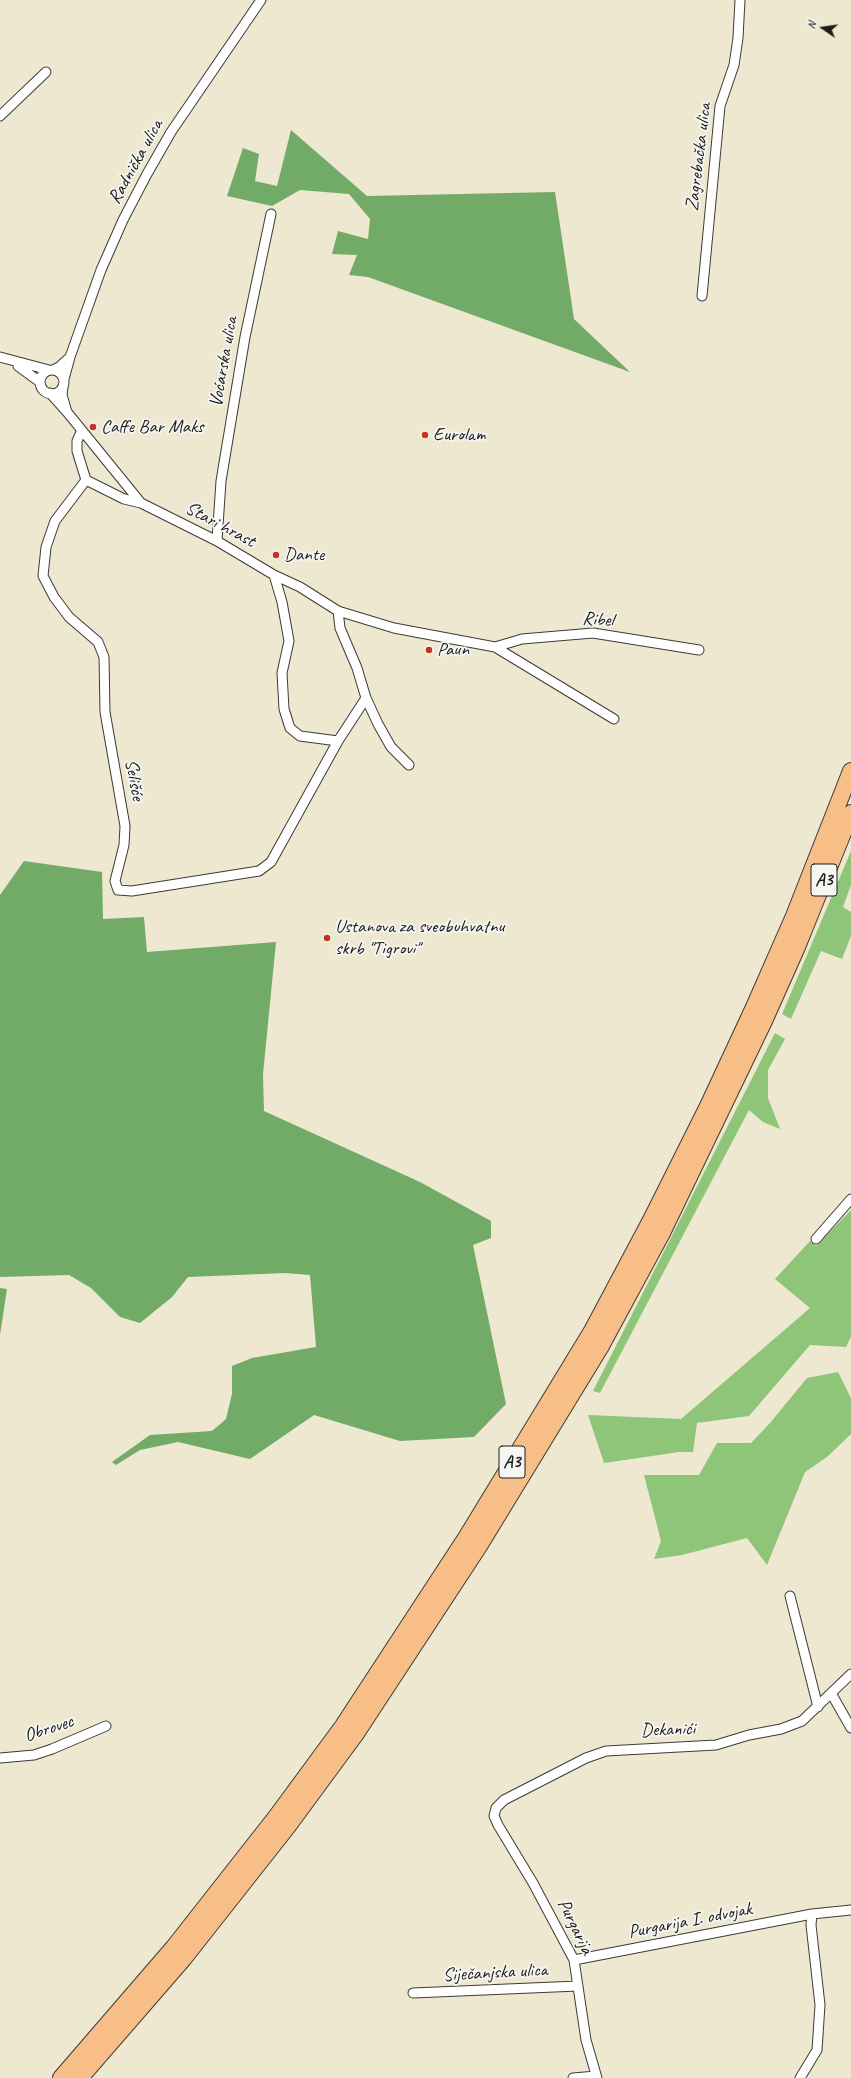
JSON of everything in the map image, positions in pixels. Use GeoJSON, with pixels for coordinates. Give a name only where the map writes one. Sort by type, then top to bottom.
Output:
{"type":"FeatureCollection","features":[{"type":"Feature","properties":{"kind":"highway","name":"A3"},"geometry":{"type":"LineString","coordinates":[[62,2078],[174,1947],[276,1817],[343,1726],[466,1538],[588,1337],[655,1213],[744,1028],[794,916],[851,772]]}},
{"type":"Feature","properties":{"kind":"highway","name":"A3"},"geometry":{"type":"LineString","coordinates":[[80,2078],[184,1958],[292,1820],[355,1735],[484,1539],[601,1346],[662,1233],[764,1021],[797,948],[851,813]]}},
{"type":"Feature","properties":{"kind":"street","name":"Radnička ulica"},"geometry":{"type":"LineString","coordinates":[[63,383],[70,357],[107,256],[122,220],[171,132],[261,0]]}},
{"type":"Feature","properties":{"kind":"street","name":"Zagrebačka ulica"},"geometry":{"type":"LineString","coordinates":[[702,296],[720,106],[734,65],[738,38],[740,0]]}},
{"type":"Feature","properties":{"kind":"street"},"geometry":{"type":"LineString","coordinates":[[0,116],[46,72]]}},
{"type":"Feature","properties":{"kind":"street","name":"Voćarska ulica"},"geometry":{"type":"LineString","coordinates":[[217,541],[221,481],[245,337],[271,214]]}},
{"type":"Feature","properties":{"kind":"street"},"geometry":{"type":"LineString","coordinates":[[1,357],[60,373],[63,383],[57,392],[50,393],[43,389],[40,382],[21,367],[1,357]]}},
{"type":"Feature","properties":{"kind":"street"},"geometry":{"type":"LineString","coordinates":[[40,382],[43,374],[59,367],[70,357]]}},
{"type":"Feature","properties":{"kind":"street","name":"Stari hrast"},"geometry":{"type":"LineString","coordinates":[[63,383],[62,395],[67,412]]}},
{"type":"Feature","properties":{"kind":"street","name":"Stari hrast"},"geometry":{"type":"LineString","coordinates":[[50,393],[141,504],[217,541],[274,575],[300,587],[338,611]]}},
{"type":"Feature","properties":{"kind":"street"},"geometry":{"type":"LineString","coordinates":[[81,432],[77,441],[86,480],[124,499],[141,504]]}},
{"type":"Feature","properties":{"kind":"street","name":"Selišće"},"geometry":{"type":"LineString","coordinates":[[86,480],[55,521],[46,547],[43,576],[54,597],[69,617],[98,642],[104,657],[105,712],[125,826],[124,845],[115,881],[118,890],[132,891],[259,871],[271,862],[338,741]]}},
{"type":"Feature","properties":{"kind":"street"},"geometry":{"type":"LineString","coordinates":[[274,575],[282,602],[289,642],[282,673],[284,709],[290,728],[300,736],[338,741],[366,698]]}},
{"type":"Feature","properties":{"kind":"street"},"geometry":{"type":"LineString","coordinates":[[338,611],[340,628],[357,668],[366,698],[391,747],[409,765]]}},
{"type":"Feature","properties":{"kind":"street","name":"Ribel"},"geometry":{"type":"LineString","coordinates":[[338,611],[394,628],[495,647],[614,719]]}},
{"type":"Feature","properties":{"kind":"street","name":"Ribel"},"geometry":{"type":"LineString","coordinates":[[495,647],[522,639],[593,633],[699,650]]}},
{"type":"Feature","properties":{"kind":"street"},"geometry":{"type":"LineString","coordinates":[[816,1239],[851,1199]]}},
{"type":"Feature","properties":{"kind":"street"},"geometry":{"type":"LineString","coordinates":[[790,1596],[818,1707]]}},
{"type":"Feature","properties":{"kind":"street","name":"Dekanići"},"geometry":{"type":"LineString","coordinates":[[498,1825],[494,1816],[496,1808],[504,1800],[586,1758],[606,1751],[716,1745],[749,1735],[781,1729],[802,1721],[851,1674]]}},
{"type":"Feature","properties":{"kind":"street"},"geometry":{"type":"LineString","coordinates":[[831,1693],[851,1728]]}},
{"type":"Feature","properties":{"kind":"street","name":"Obrovec"},"geometry":{"type":"LineString","coordinates":[[0,1758],[34,1755],[52,1750],[106,1726]]}},
{"type":"Feature","properties":{"kind":"street","name":"Purgarija"},"geometry":{"type":"LineString","coordinates":[[498,1825],[533,1883],[574,1960],[586,2040],[597,2077]]}},
{"type":"Feature","properties":{"kind":"street","name":"Purgarija I. odvojak"},"geometry":{"type":"LineString","coordinates":[[574,1960],[812,1914],[851,1910]]}},
{"type":"Feature","properties":{"kind":"street"},"geometry":{"type":"LineString","coordinates":[[800,2078],[817,2050],[820,2005],[811,1925],[812,1914]]}},
{"type":"Feature","properties":{"kind":"street","name":"Siječanjska ulica"},"geometry":{"type":"LineString","coordinates":[[413,1993],[578,1986]]}},
{"type":"Feature","properties":{"kind":"street"},"geometry":{"type":"LineString","coordinates":[[573,2078],[597,2077]]}},
{"type":"Feature","properties":{"kind":"green space"},"geometry":{"type":"Polygon","coordinates":[[[291,130],[367,196],[555,192],[574,319],[630,372],[368,277],[349,275],[357,255],[332,254],[338,231],[368,239],[370,219],[349,194],[300,190],[272,206],[227,196],[243,148],[259,154],[255,181],[277,186],[291,130]]]}},
{"type":"Feature","properties":{"kind":"green space"},"geometry":{"type":"Polygon","coordinates":[[[851,851],[851,885],[843,907],[851,912],[851,936],[842,959],[821,951],[791,1019],[782,1014],[851,851]]]}},
{"type":"Feature","properties":{"kind":"green space"},"geometry":{"type":"Polygon","coordinates":[[[24,861],[102,872],[103,919],[144,917],[147,952],[276,942],[263,1074],[264,1111],[420,1182],[491,1221],[491,1238],[473,1245],[506,1404],[474,1437],[400,1441],[314,1415],[250,1459],[178,1442],[140,1450],[116,1465],[112,1462],[150,1435],[212,1431],[226,1419],[232,1394],[232,1366],[252,1358],[316,1347],[310,1275],[285,1273],[188,1277],[172,1297],[140,1323],[120,1317],[91,1288],[69,1275],[0,1277],[0,895],[24,861]]]}},
{"type":"Feature","properties":{"kind":"green space"},"geometry":{"type":"Polygon","coordinates":[[[775,1033],[785,1039],[768,1070],[768,1098],[780,1129],[763,1122],[749,1110],[600,1393],[593,1391],[775,1033]]]}},
{"type":"Feature","properties":{"kind":"green space"},"geometry":{"type":"Polygon","coordinates":[[[851,1210],[851,1337],[846,1347],[810,1345],[749,1416],[697,1423],[693,1452],[679,1452],[604,1463],[588,1415],[681,1419],[810,1308],[775,1279],[810,1241],[816,1246],[851,1210]]]}},
{"type":"Feature","properties":{"kind":"green space"},"geometry":{"type":"Polygon","coordinates":[[[0,1288],[7,1289],[0,1335],[0,1288]]]}},
{"type":"Feature","properties":{"kind":"green space"},"geometry":{"type":"Polygon","coordinates":[[[838,1372],[851,1398],[851,1434],[827,1457],[805,1472],[767,1565],[747,1538],[682,1555],[654,1559],[661,1541],[644,1475],[699,1475],[717,1443],[751,1443],[770,1423],[807,1378],[838,1372]]]}},
{"type":"Feature","properties":{"kind":"place","name":"Caffe Bar Maks"},"geometry":{"type":"Point","coordinates":[93,427]}},
{"type":"Feature","properties":{"kind":"place","name":"Eurolam"},"geometry":{"type":"Point","coordinates":[425,435]}},
{"type":"Feature","properties":{"kind":"place","name":"Dante"},"geometry":{"type":"Point","coordinates":[276,555]}},
{"type":"Feature","properties":{"kind":"place","name":"Paun"},"geometry":{"type":"Point","coordinates":[429,650]}},
{"type":"Feature","properties":{"kind":"place","name":"Ustanova za sveobuhvatnu skrb \"Tigrovi\""},"geometry":{"type":"Point","coordinates":[327,938]}}]}
